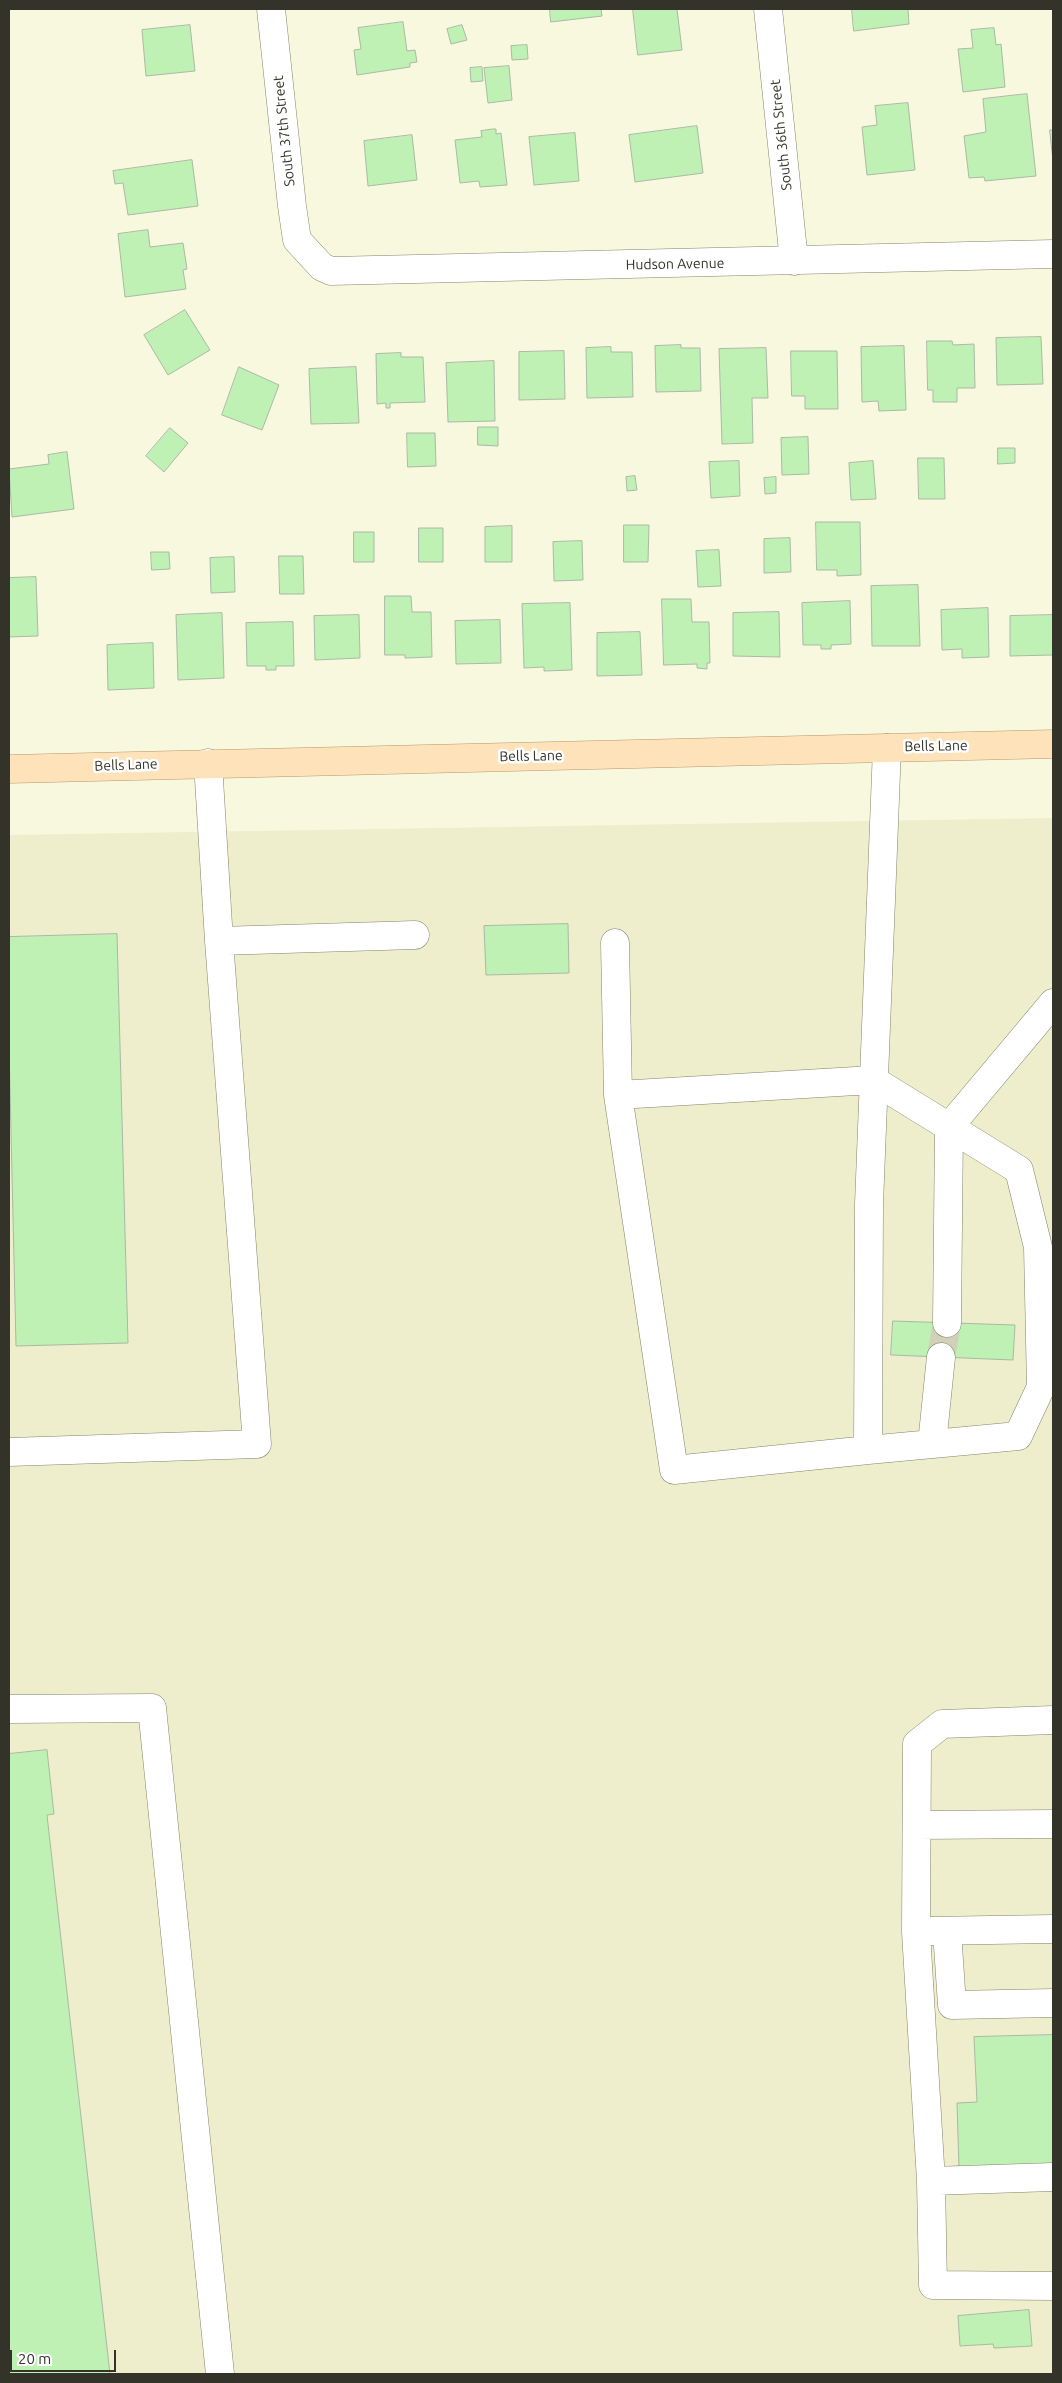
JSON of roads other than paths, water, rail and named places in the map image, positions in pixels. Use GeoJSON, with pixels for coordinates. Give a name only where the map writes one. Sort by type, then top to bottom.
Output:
{"type":"FeatureCollection","features":[{"type":"Feature","properties":{"kind":"main road","name":"Bells Lane"},"geometry":{"type":"LineString","coordinates":[[9,768],[1053,744]]}},
{"type":"Feature","properties":{"kind":"street","name":"South 37th Street"},"geometry":{"type":"LineString","coordinates":[[271,9],[292,206],[297,240],[306,250]]}},
{"type":"Feature","properties":{"kind":"street","name":"South 36th Street"},"geometry":{"type":"LineString","coordinates":[[768,9],[794,261]]}},
{"type":"Feature","properties":{"kind":"street","name":"Hudson Avenue"},"geometry":{"type":"LineString","coordinates":[[306,250],[322,267],[331,271],[1053,254]]}},
{"type":"Feature","properties":{"kind":"street"},"geometry":{"type":"LineString","coordinates":[[868,1450],[868,1204],[887,748]]}},
{"type":"Feature","properties":{"kind":"street"},"geometry":{"type":"LineString","coordinates":[[9,1452],[257,1444],[218,941],[208,763]]}},
{"type":"Feature","properties":{"kind":"street"},"geometry":{"type":"LineString","coordinates":[[218,941],[415,935]]}},
{"type":"Feature","properties":{"kind":"street"},"geometry":{"type":"LineString","coordinates":[[615,942],[618,1095],[674,1470],[1018,1436],[1041,1387],[1038,1247],[1019,1170],[873,1080],[618,1095]]}},
{"type":"Feature","properties":{"kind":"street"},"geometry":{"type":"LineString","coordinates":[[947,1323],[950,1127],[1053,1003]]}},
{"type":"Feature","properties":{"kind":"street"},"geometry":{"type":"LineString","coordinates":[[932,1444],[942,1357]]}},
{"type":"Feature","properties":{"kind":"street"},"geometry":{"type":"LineString","coordinates":[[9,1709],[152,1708],[220,2374]]}},
{"type":"Feature","properties":{"kind":"street"},"geometry":{"type":"LineString","coordinates":[[1053,1720],[942,1724],[917,1744],[916,1932],[931,2181],[933,2285],[1053,2286]]}},
{"type":"Feature","properties":{"kind":"street"},"geometry":{"type":"LineString","coordinates":[[917,1825],[1053,1824]]}},
{"type":"Feature","properties":{"kind":"street"},"geometry":{"type":"LineString","coordinates":[[916,1932],[1053,1929]]}},
{"type":"Feature","properties":{"kind":"street"},"geometry":{"type":"LineString","coordinates":[[947,1931],[952,2006],[1053,2003]]}},
{"type":"Feature","properties":{"kind":"street"},"geometry":{"type":"LineString","coordinates":[[931,2181],[1053,2178]]}},
{"type":"Feature","properties":{"kind":"tunnel"},"geometry":{"type":"LineString","coordinates":[[941,1357],[947,1323]]}}]}
